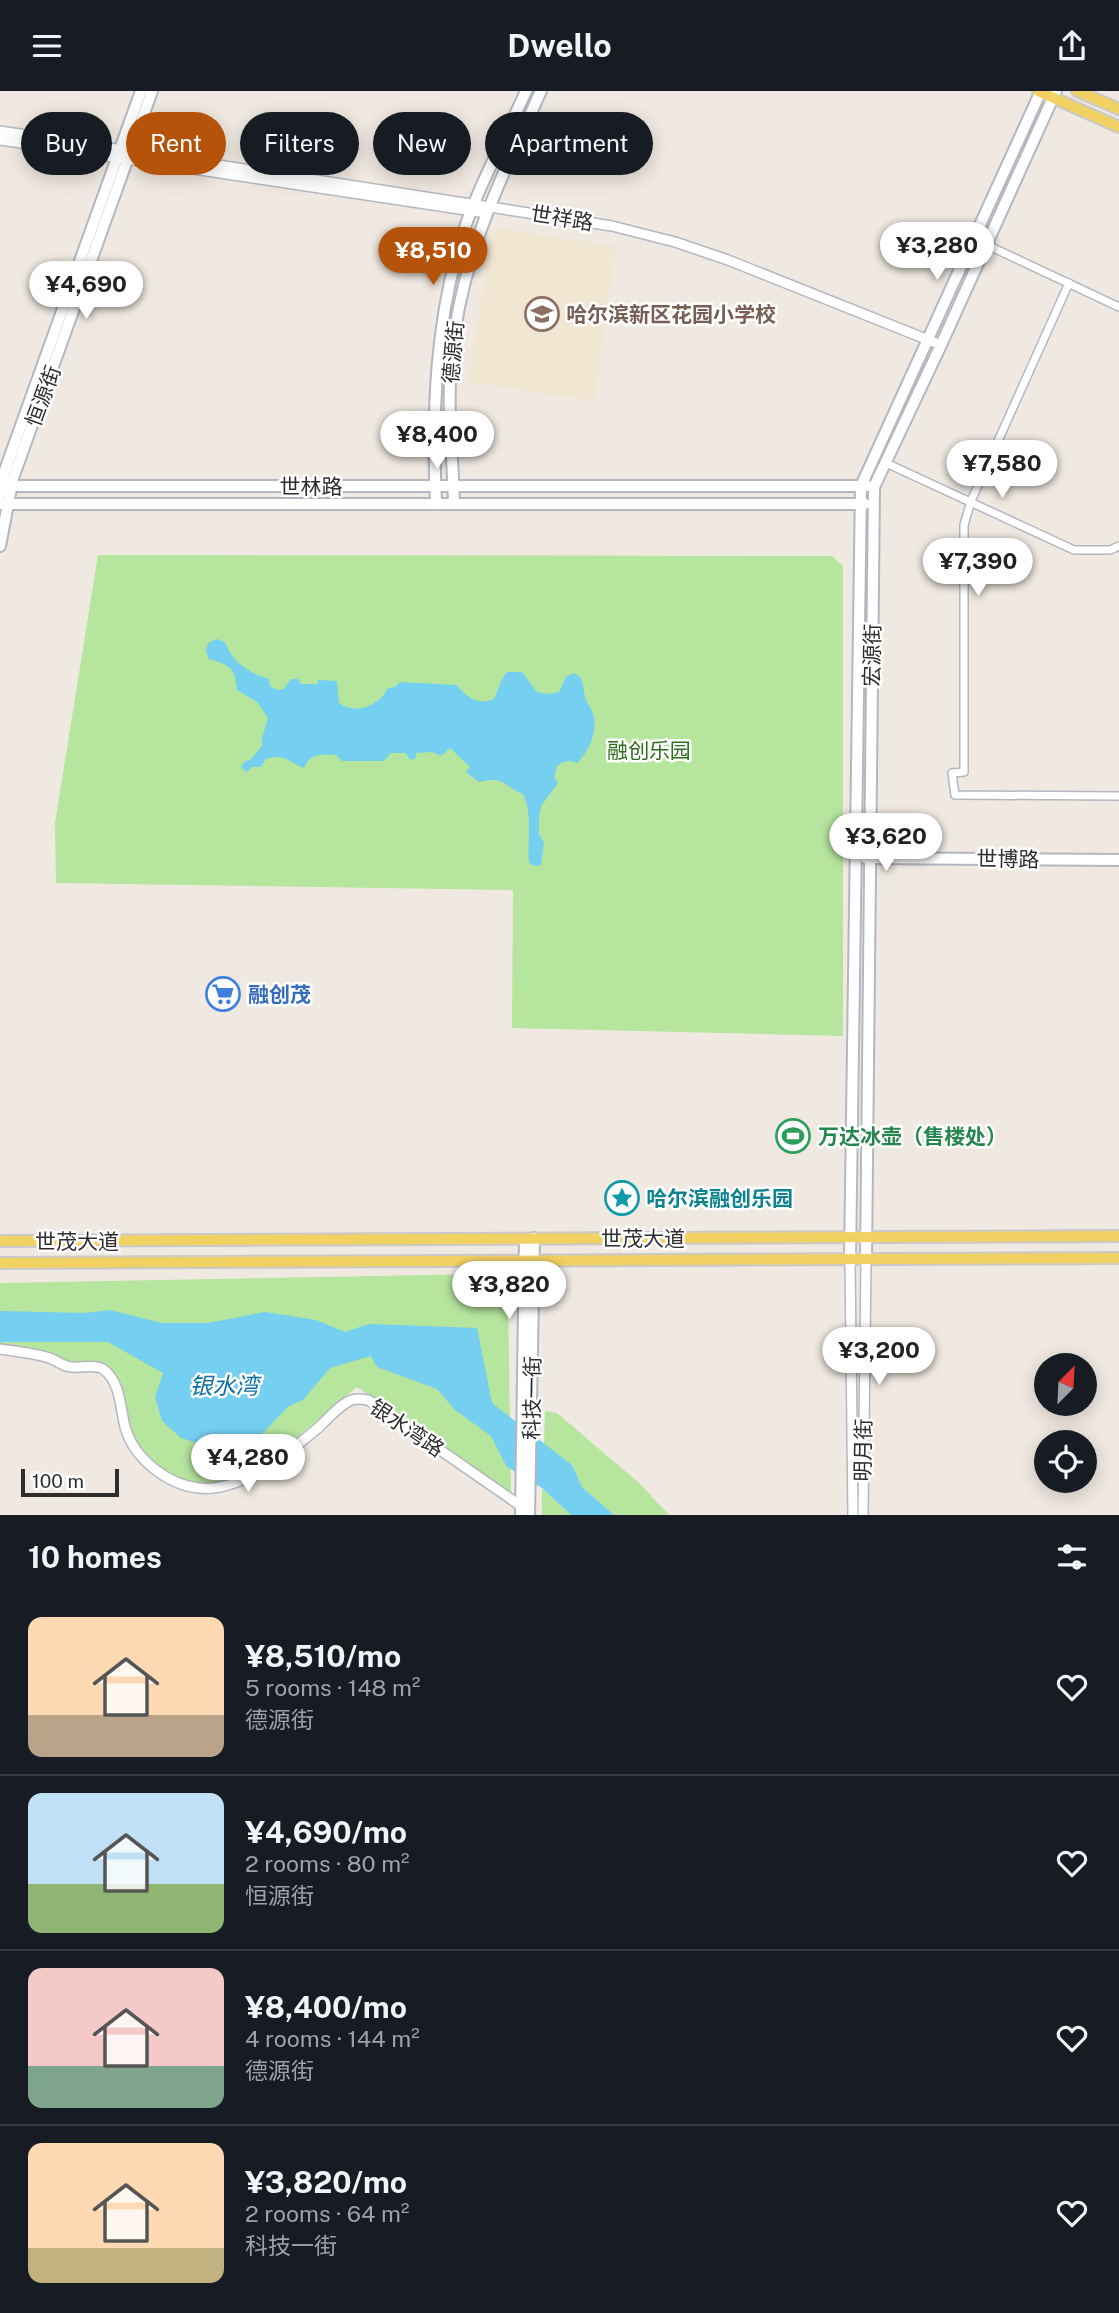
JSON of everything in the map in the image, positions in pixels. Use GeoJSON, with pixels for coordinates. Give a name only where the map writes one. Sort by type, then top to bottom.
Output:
{"type":"FeatureCollection","features":[{"type":"Feature","properties":{"kind":"main road","name":"恒源街"},"geometry":{"type":"LineString","coordinates":[[0,546],[4,494],[124,154],[141,91]]}},
{"type":"Feature","properties":{"kind":"main road","name":"恒源街"},"geometry":{"type":"LineString","coordinates":[[124,154],[152,91]]}},
{"type":"Feature","properties":{"kind":"main road","name":"德源街"},"geometry":{"type":"LineString","coordinates":[[436,504],[436,390],[441,323],[457,254],[473,208],[526,91]]}},
{"type":"Feature","properties":{"kind":"main road","name":"德源街"},"geometry":{"type":"LineString","coordinates":[[454,504],[450,395],[454,335],[466,275],[487,209],[541,91]]}},
{"type":"Feature","properties":{"kind":"main road"},"geometry":{"type":"LineString","coordinates":[[1040,91],[1055,94],[1119,127]]}},
{"type":"Feature","properties":{"kind":"main road","name":"宏源街"},"geometry":{"type":"LineString","coordinates":[[850,1259],[861,486],[1040,91]]}},
{"type":"Feature","properties":{"kind":"main road"},"geometry":{"type":"LineString","coordinates":[[1077,91],[1119,109]]}},
{"type":"Feature","properties":{"kind":"main road","name":"宏源街"},"geometry":{"type":"LineString","coordinates":[[866,1259],[874,487],[1055,94]]}},
{"type":"Feature","properties":{"kind":"main road","name":"世林路"},"geometry":{"type":"LineString","coordinates":[[4,494],[435,486],[874,487]]}},
{"type":"Feature","properties":{"kind":"main road","name":"世林路"},"geometry":{"type":"LineString","coordinates":[[4,494],[436,504],[874,504]]}},
{"type":"Feature","properties":{"kind":"main road","name":"世博路"},"geometry":{"type":"LineString","coordinates":[[856,855],[1119,858]]}},
{"type":"Feature","properties":{"kind":"main road","name":"世茂大道"},"geometry":{"type":"LineString","coordinates":[[0,1241],[1119,1235]]}},
{"type":"Feature","properties":{"kind":"main road","name":"科技一街"},"geometry":{"type":"LineString","coordinates":[[524,1509],[530,1238]]}},
{"type":"Feature","properties":{"kind":"main road","name":"世茂大道"},"geometry":{"type":"LineString","coordinates":[[0,1263],[1119,1258]]}},
{"type":"Feature","properties":{"kind":"street","name":"世祥路"},"geometry":{"type":"LineString","coordinates":[[0,131],[124,154],[473,208],[612,226],[675,242],[727,260],[941,345]]}},
{"type":"Feature","properties":{"kind":"street","name":"世祥路"},"geometry":{"type":"LineString","coordinates":[[0,140],[124,154]]}},
{"type":"Feature","properties":{"kind":"street"},"geometry":{"type":"LineString","coordinates":[[987,245],[1119,307]]}},
{"type":"Feature","properties":{"kind":"street"},"geometry":{"type":"LineString","coordinates":[[1069,283],[971,501],[964,525],[964,772],[952,773],[955,795],[1119,796]]}},
{"type":"Feature","properties":{"kind":"street"},"geometry":{"type":"LineString","coordinates":[[887,463],[1074,550],[1110,550],[1119,546]]}},
{"type":"Feature","properties":{"kind":"street","name":"明月街"},"geometry":{"type":"LineString","coordinates":[[850,1259],[853,1515]]}},
{"type":"Feature","properties":{"kind":"street","name":"明月街"},"geometry":{"type":"LineString","coordinates":[[863,1515],[866,1259]]}},
{"type":"Feature","properties":{"kind":"street","name":"银水湾路"},"geometry":{"type":"LineString","coordinates":[[0,1349],[51,1359],[68,1367],[100,1367],[120,1397],[126,1431],[132,1443],[156,1470],[188,1487],[220,1487],[243,1480],[311,1434],[349,1401],[359,1399],[368,1400],[524,1509]]}},
{"type":"Feature","properties":{"kind":"shaded area","name":"哈尔滨新区花园小学校"},"geometry":{"type":"Polygon","coordinates":[[[496,228],[616,246],[594,401],[468,382],[490,244],[496,228]]]}},
{"type":"Feature","properties":{"kind":"green space","name":"融创乐园"},"geometry":{"type":"Polygon","coordinates":[[[98,555],[832,556],[843,566],[843,1036],[512,1028],[513,890],[56,883],[55,823],[98,555]]]}},
{"type":"Feature","properties":{"kind":"green space"},"geometry":{"type":"Polygon","coordinates":[[[483,1274],[508,1300],[511,1495],[357,1387],[243,1482],[187,1489],[141,1458],[108,1369],[58,1364],[0,1352],[0,1283],[483,1274]]]}},
{"type":"Feature","properties":{"kind":"green space"},"geometry":{"type":"Polygon","coordinates":[[[545,1411],[557,1413],[639,1483],[669,1515],[614,1515],[582,1487],[572,1465],[544,1444],[545,1411]]]}},
{"type":"Feature","properties":{"kind":"green space"},"geometry":{"type":"Polygon","coordinates":[[[542,1488],[571,1515],[542,1515],[542,1488]]]}},
{"type":"Feature","properties":{"kind":"water"},"geometry":{"type":"Polygon","coordinates":[[[217,639],[225,642],[242,666],[269,679],[270,686],[277,690],[284,689],[291,679],[298,679],[301,684],[318,684],[318,680],[337,681],[339,703],[353,709],[373,704],[388,688],[395,687],[400,682],[456,685],[469,697],[488,701],[494,699],[507,672],[522,672],[537,692],[549,694],[559,692],[566,677],[573,673],[577,675],[581,679],[592,711],[594,732],[586,752],[577,763],[566,761],[557,766],[554,777],[558,783],[541,806],[539,834],[544,843],[541,865],[529,863],[529,819],[523,794],[499,781],[479,782],[466,772],[470,767],[450,748],[441,756],[432,752],[416,753],[416,758],[411,760],[405,753],[391,753],[384,761],[342,761],[336,755],[321,755],[310,759],[304,768],[283,758],[273,757],[266,759],[261,767],[252,767],[246,772],[241,767],[262,746],[268,718],[257,702],[237,690],[235,676],[230,668],[209,659],[206,651],[208,643],[217,639]]]}},
{"type":"Feature","properties":{"kind":"water","name":"银水湾"},"geometry":{"type":"Polygon","coordinates":[[[110,1310],[162,1323],[208,1323],[265,1312],[316,1320],[345,1332],[369,1324],[477,1328],[492,1403],[572,1465],[582,1487],[614,1515],[571,1515],[542,1488],[507,1467],[491,1436],[455,1410],[437,1389],[377,1367],[371,1356],[330,1368],[303,1400],[289,1406],[258,1438],[242,1445],[214,1448],[181,1438],[162,1421],[155,1397],[163,1373],[108,1342],[0,1342],[0,1311],[85,1313],[110,1310]]]}},
{"type":"Feature","properties":{"kind":"place","name":"哈尔滨新区花园小学校"},"geometry":{"type":"Point","coordinates":[542,314]}},
{"type":"Feature","properties":{"kind":"place","name":"融创茂"},"geometry":{"type":"Point","coordinates":[223,994]}},
{"type":"Feature","properties":{"kind":"place","name":"万达冰壶（售楼处）"},"geometry":{"type":"Point","coordinates":[793,1136]}},
{"type":"Feature","properties":{"kind":"place","name":"哈尔滨融创乐园"},"geometry":{"type":"Point","coordinates":[622,1198]}}]}
